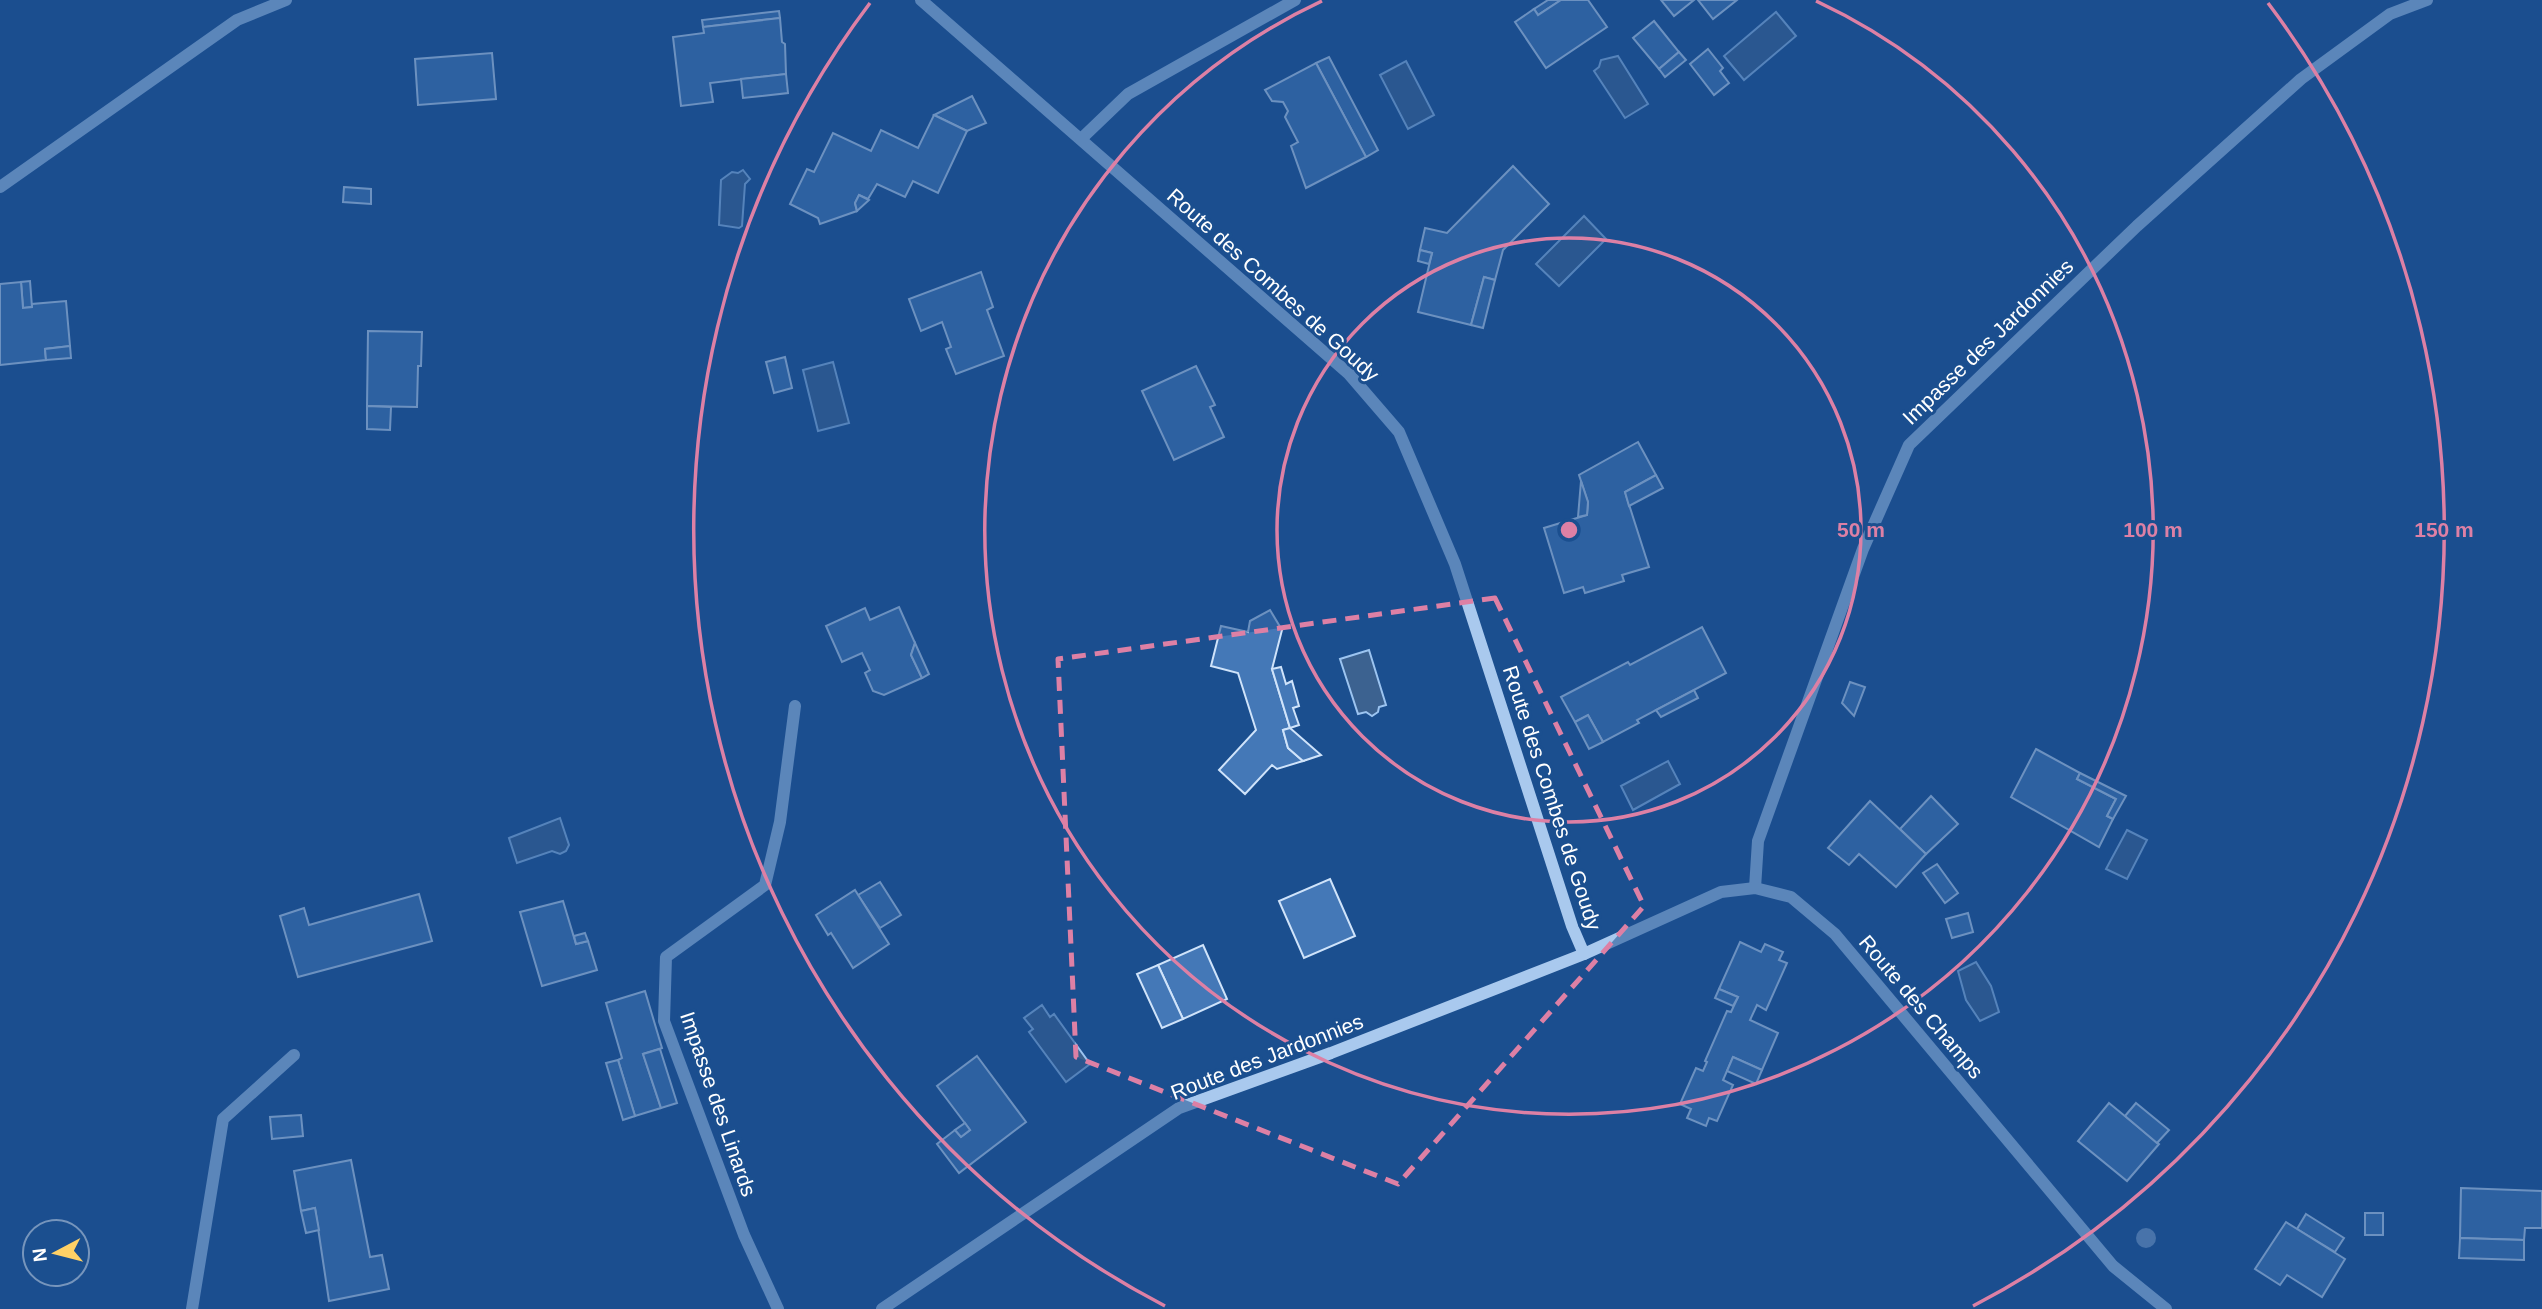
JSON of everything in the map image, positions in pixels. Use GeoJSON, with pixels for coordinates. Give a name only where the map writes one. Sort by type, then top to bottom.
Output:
{"type":"FeatureCollection","features":[{"type":"Feature","properties":{"kind":"street"},"geometry":{"type":"LineString","coordinates":[[0,187],[237,20],[286,0]]}},
{"type":"Feature","properties":{"kind":"street","name":"Route des Combes de Goudy"},"geometry":{"type":"LineString","coordinates":[[922,0],[1349,374],[1399,432],[1455,564],[1572,926],[1584,954]]}},
{"type":"Feature","properties":{"kind":"street"},"geometry":{"type":"LineString","coordinates":[[1081,139],[1128,94],[1295,0]]}},
{"type":"Feature","properties":{"kind":"street","name":"Impasse des Jardonnies"},"geometry":{"type":"LineString","coordinates":[[1755,888],[1758,841],[1863,549],[1909,445],[2137,226],[2301,79],[2390,14],[2427,0]]}},
{"type":"Feature","properties":{"kind":"street","name":"Impasse des Linards"},"geometry":{"type":"LineString","coordinates":[[778,1309],[744,1235],[664,1021],[664,996],[666,957],[765,885],[780,821],[795,706]]}},
{"type":"Feature","properties":{"kind":"street","name":"Route des Champs"},"geometry":{"type":"LineString","coordinates":[[1584,954],[1721,892],[1755,888],[1791,897],[1835,934],[2113,1266],[2165,1309]]}},
{"type":"Feature","properties":{"kind":"street","name":"Route des Jardonnies"},"geometry":{"type":"LineString","coordinates":[[881,1309],[1179,1108],[1331,1053],[1584,954]]}},
{"type":"Feature","properties":{"kind":"street"},"geometry":{"type":"LineString","coordinates":[[192,1309],[223,1119],[294,1055]]}},
{"type":"Feature","properties":{"kind":"highlighted area"},"geometry":{"type":"Polygon","coordinates":[[[1495,598],[1644,906],[1398,1184],[1076,1057],[1058,659],[1495,598]]]}},
{"type":"Feature","properties":{"kind":"water"},"geometry":{"type":"Polygon","coordinates":[[[1776,12],[1796,36],[1744,80],[1724,56],[1776,12]]]}},
{"type":"Feature","properties":{"kind":"water"},"geometry":{"type":"Polygon","coordinates":[[[1618,56],[1648,104],[1625,118],[1594,71],[1601,60],[1618,56]]]}},
{"type":"Feature","properties":{"kind":"water"},"geometry":{"type":"Polygon","coordinates":[[[1406,61],[1434,115],[1408,129],[1380,75],[1406,61]]]}},
{"type":"Feature","properties":{"kind":"water"},"geometry":{"type":"Polygon","coordinates":[[[743,170],[750,179],[745,184],[742,226],[739,228],[719,225],[721,180],[732,172],[743,170]]]}},
{"type":"Feature","properties":{"kind":"water"},"geometry":{"type":"Polygon","coordinates":[[[1584,216],[1606,239],[1559,286],[1536,264],[1584,216]]]}},
{"type":"Feature","properties":{"kind":"water"},"geometry":{"type":"Polygon","coordinates":[[[833,362],[849,423],[818,431],[803,370],[833,362]]]}},
{"type":"Feature","properties":{"kind":"water"},"geometry":{"type":"Polygon","coordinates":[[[1369,650],[1386,705],[1379,707],[1378,712],[1372,716],[1366,712],[1358,714],[1340,659],[1369,650]]]}},
{"type":"Feature","properties":{"kind":"water"},"geometry":{"type":"Polygon","coordinates":[[[1668,761],[1680,784],[1633,810],[1621,786],[1668,761]]]}},
{"type":"Feature","properties":{"kind":"water"},"geometry":{"type":"Polygon","coordinates":[[[560,818],[569,845],[566,851],[560,854],[552,851],[517,863],[509,838],[560,818]]]}},
{"type":"Feature","properties":{"kind":"water"},"geometry":{"type":"Polygon","coordinates":[[[2127,830],[2147,840],[2127,879],[2106,869],[2127,830]]]}},
{"type":"Feature","properties":{"kind":"water"},"geometry":{"type":"Polygon","coordinates":[[[1976,962],[1991,986],[1999,1012],[1980,1021],[1966,1000],[1958,971],[1976,962]]]}},
{"type":"Feature","properties":{"kind":"water"},"geometry":{"type":"Polygon","coordinates":[[[1042,1005],[1050,1017],[1054,1014],[1090,1064],[1066,1082],[1029,1032],[1033,1029],[1024,1018],[1042,1005]]]}},
{"type":"Feature","properties":{"kind":"building"},"geometry":{"type":"Polygon","coordinates":[[[1548,0],[1561,0],[1538,15],[1534,9],[1548,0]]]}},
{"type":"Feature","properties":{"kind":"building"},"geometry":{"type":"Polygon","coordinates":[[[1561,0],[1588,0],[1607,27],[1546,68],[1515,22],[1534,9],[1538,15],[1561,0]]]}},
{"type":"Feature","properties":{"kind":"building"},"geometry":{"type":"Polygon","coordinates":[[[1661,0],[1694,0],[1674,16],[1661,0]]]}},
{"type":"Feature","properties":{"kind":"building"},"geometry":{"type":"Polygon","coordinates":[[[1698,0],[1737,0],[1713,19],[1698,0]]]}},
{"type":"Feature","properties":{"kind":"building"},"geometry":{"type":"Polygon","coordinates":[[[779,11],[780,18],[703,27],[702,20],[779,11]]]}},
{"type":"Feature","properties":{"kind":"building"},"geometry":{"type":"Polygon","coordinates":[[[780,18],[782,42],[785,44],[786,74],[710,83],[713,102],[681,106],[673,37],[704,33],[703,27],[780,18]]]}},
{"type":"Feature","properties":{"kind":"building"},"geometry":{"type":"Polygon","coordinates":[[[1654,21],[1679,52],[1659,69],[1633,38],[1654,21]]]}},
{"type":"Feature","properties":{"kind":"building"},"geometry":{"type":"Polygon","coordinates":[[[1708,49],[1723,68],[1720,71],[1729,83],[1714,95],[1690,64],[1708,49]]]}},
{"type":"Feature","properties":{"kind":"building"},"geometry":{"type":"Polygon","coordinates":[[[1679,52],[1686,60],[1665,77],[1659,69],[1679,52]]]}},
{"type":"Feature","properties":{"kind":"building"},"geometry":{"type":"Polygon","coordinates":[[[492,53],[496,99],[418,105],[415,59],[492,53]]]}},
{"type":"Feature","properties":{"kind":"building"},"geometry":{"type":"Polygon","coordinates":[[[1329,57],[1378,150],[1366,157],[1316,63],[1329,57]]]}},
{"type":"Feature","properties":{"kind":"building"},"geometry":{"type":"Polygon","coordinates":[[[1316,63],[1366,157],[1306,188],[1291,146],[1298,142],[1285,117],[1288,111],[1283,102],[1272,101],[1265,90],[1316,63]]]}},
{"type":"Feature","properties":{"kind":"building"},"geometry":{"type":"Polygon","coordinates":[[[786,74],[788,93],[743,98],[741,79],[786,74]]]}},
{"type":"Feature","properties":{"kind":"building"},"geometry":{"type":"Polygon","coordinates":[[[972,96],[986,123],[967,131],[934,115],[972,96]]]}},
{"type":"Feature","properties":{"kind":"building"},"geometry":{"type":"Polygon","coordinates":[[[934,115],[967,131],[938,193],[913,181],[905,197],[877,184],[868,199],[859,195],[855,203],[857,211],[820,224],[818,218],[790,204],[807,169],[814,172],[833,133],[871,151],[881,130],[918,148],[934,115]]]}},
{"type":"Feature","properties":{"kind":"building"},"geometry":{"type":"Polygon","coordinates":[[[1513,166],[1549,204],[1503,250],[1495,280],[1484,277],[1471,325],[1418,312],[1432,253],[1420,250],[1425,228],[1447,233],[1513,166]]]}},
{"type":"Feature","properties":{"kind":"building"},"geometry":{"type":"Polygon","coordinates":[[[344,187],[371,189],[371,204],[343,202],[344,187]]]}},
{"type":"Feature","properties":{"kind":"building"},"geometry":{"type":"Polygon","coordinates":[[[859,195],[869,200],[857,211],[855,203],[859,195]]]}},
{"type":"Feature","properties":{"kind":"building"},"geometry":{"type":"Polygon","coordinates":[[[1420,250],[1432,253],[1429,264],[1418,261],[1420,250]]]}},
{"type":"Feature","properties":{"kind":"building"},"geometry":{"type":"Polygon","coordinates":[[[981,272],[993,307],[987,310],[1004,356],[956,374],[946,349],[951,347],[942,322],[921,331],[909,299],[981,272]]]}},
{"type":"Feature","properties":{"kind":"building"},"geometry":{"type":"Polygon","coordinates":[[[1484,277],[1495,280],[1483,328],[1471,325],[1484,277]]]}},
{"type":"Feature","properties":{"kind":"building"},"geometry":{"type":"Polygon","coordinates":[[[30,281],[32,307],[23,308],[21,282],[30,281]]]}},
{"type":"Feature","properties":{"kind":"building"},"geometry":{"type":"Polygon","coordinates":[[[21,282],[23,308],[32,307],[32,304],[66,301],[70,346],[45,349],[46,360],[0,365],[0,284],[21,282]]]}},
{"type":"Feature","properties":{"kind":"building"},"geometry":{"type":"Polygon","coordinates":[[[368,331],[422,332],[417,407],[367,406],[368,331]]]}},
{"type":"Feature","properties":{"kind":"building"},"geometry":{"type":"Polygon","coordinates":[[[70,346],[71,358],[46,360],[45,349],[70,346]]]}},
{"type":"Feature","properties":{"kind":"building"},"geometry":{"type":"Polygon","coordinates":[[[785,357],[792,388],[774,393],[766,362],[785,357]]]}},
{"type":"Feature","properties":{"kind":"building"},"geometry":{"type":"Polygon","coordinates":[[[1196,366],[1215,405],[1210,407],[1224,437],[1174,460],[1142,391],[1196,366]]]}},
{"type":"Feature","properties":{"kind":"building"},"geometry":{"type":"Polygon","coordinates":[[[367,406],[391,407],[390,430],[367,429],[367,406]]]}},
{"type":"Feature","properties":{"kind":"building"},"geometry":{"type":"Polygon","coordinates":[[[1638,442],[1656,475],[1625,492],[1649,567],[1622,575],[1624,581],[1585,593],[1583,587],[1564,593],[1544,528],[1587,515],[1588,502],[1579,475],[1638,442]]]}},
{"type":"Feature","properties":{"kind":"building"},"geometry":{"type":"Polygon","coordinates":[[[1656,475],[1663,488],[1629,506],[1625,492],[1656,475]]]}},
{"type":"Feature","properties":{"kind":"building"},"geometry":{"type":"Polygon","coordinates":[[[1581,481],[1588,502],[1587,515],[1578,517],[1581,481]]]}},
{"type":"Feature","properties":{"kind":"building"},"geometry":{"type":"Polygon","coordinates":[[[899,607],[915,643],[911,655],[922,678],[884,695],[873,691],[865,673],[870,670],[862,653],[842,662],[826,626],[865,608],[870,620],[899,607]]]}},
{"type":"Feature","properties":{"kind":"building"},"geometry":{"type":"Polygon","coordinates":[[[1270,610],[1282,630],[1272,669],[1290,728],[1283,730],[1288,748],[1303,761],[1277,769],[1272,765],[1245,794],[1219,770],[1256,730],[1238,673],[1211,666],[1221,626],[1248,632],[1250,621],[1270,610]]]}},
{"type":"Feature","properties":{"kind":"building"},"geometry":{"type":"Polygon","coordinates":[[[1702,627],[1726,673],[1637,720],[1639,723],[1603,742],[1588,715],[1575,722],[1561,697],[1702,627]]]}},
{"type":"Feature","properties":{"kind":"building"},"geometry":{"type":"Polygon","coordinates":[[[915,643],[929,674],[922,678],[911,655],[915,643]]]}},
{"type":"Feature","properties":{"kind":"building"},"geometry":{"type":"Polygon","coordinates":[[[1281,667],[1286,684],[1292,681],[1299,706],[1293,708],[1299,725],[1290,728],[1272,669],[1281,667]]]}},
{"type":"Feature","properties":{"kind":"building"},"geometry":{"type":"Polygon","coordinates":[[[1850,682],[1865,687],[1854,716],[1842,703],[1850,682]]]}},
{"type":"Feature","properties":{"kind":"building"},"geometry":{"type":"Polygon","coordinates":[[[1694,690],[1698,698],[1661,717],[1656,710],[1694,690]]]}},
{"type":"Feature","properties":{"kind":"building"},"geometry":{"type":"Polygon","coordinates":[[[1588,715],[1603,742],[1589,749],[1575,722],[1588,715]]]}},
{"type":"Feature","properties":{"kind":"building"},"geometry":{"type":"Polygon","coordinates":[[[1290,728],[1321,755],[1303,761],[1288,748],[1283,730],[1290,728]]]}},
{"type":"Feature","properties":{"kind":"building"},"geometry":{"type":"Polygon","coordinates":[[[2036,749],[2080,773],[2077,779],[2116,799],[2107,816],[2113,819],[2099,847],[2011,797],[2036,749]]]}},
{"type":"Feature","properties":{"kind":"building"},"geometry":{"type":"Polygon","coordinates":[[[2080,773],[2126,796],[2113,819],[2107,816],[2116,799],[2077,779],[2080,773]]]}},
{"type":"Feature","properties":{"kind":"building"},"geometry":{"type":"Polygon","coordinates":[[[1931,796],[1958,824],[1926,854],[1900,829],[1931,796]]]}},
{"type":"Feature","properties":{"kind":"building"},"geometry":{"type":"Polygon","coordinates":[[[1870,801],[1926,854],[1896,887],[1859,854],[1849,865],[1828,848],[1870,801]]]}},
{"type":"Feature","properties":{"kind":"building"},"geometry":{"type":"Polygon","coordinates":[[[1937,864],[1958,893],[1945,903],[1923,873],[1937,864]]]}},
{"type":"Feature","properties":{"kind":"building"},"geometry":{"type":"Polygon","coordinates":[[[1330,879],[1355,936],[1304,958],[1279,901],[1330,879]]]}},
{"type":"Feature","properties":{"kind":"building"},"geometry":{"type":"Polygon","coordinates":[[[880,882],[901,915],[880,928],[858,895],[880,882]]]}},
{"type":"Feature","properties":{"kind":"building"},"geometry":{"type":"Polygon","coordinates":[[[855,890],[889,944],[853,968],[816,915],[855,890]]]}},
{"type":"Feature","properties":{"kind":"building"},"geometry":{"type":"Polygon","coordinates":[[[419,894],[432,941],[298,977],[280,916],[304,908],[309,925],[419,894]]]}},
{"type":"Feature","properties":{"kind":"building"},"geometry":{"type":"Polygon","coordinates":[[[563,901],[576,944],[588,941],[597,970],[542,986],[520,912],[563,901]]]}},
{"type":"Feature","properties":{"kind":"building"},"geometry":{"type":"Polygon","coordinates":[[[1968,913],[1973,932],[1952,938],[1946,919],[1968,913]]]}},
{"type":"Feature","properties":{"kind":"building"},"geometry":{"type":"Polygon","coordinates":[[[585,933],[588,941],[576,944],[574,936],[585,933]]]}},
{"type":"Feature","properties":{"kind":"building"},"geometry":{"type":"Polygon","coordinates":[[[1740,942],[1761,952],[1765,944],[1783,952],[1779,960],[1787,963],[1766,1010],[1757,1005],[1750,1020],[1778,1033],[1762,1070],[1733,1057],[1723,1080],[1733,1085],[1717,1121],[1709,1118],[1706,1126],[1687,1118],[1691,1109],[1680,1104],[1696,1068],[1703,1071],[1727,1011],[1731,1012],[1738,997],[1719,989],[1740,942]]]}},
{"type":"Feature","properties":{"kind":"building"},"geometry":{"type":"Polygon","coordinates":[[[1203,945],[1227,999],[1183,1019],[1158,965],[1203,945]]]}},
{"type":"Feature","properties":{"kind":"building"},"geometry":{"type":"Polygon","coordinates":[[[1158,965],[1183,1019],[1162,1028],[1137,974],[1158,965]]]}},
{"type":"Feature","properties":{"kind":"building"},"geometry":{"type":"Polygon","coordinates":[[[1719,989],[1738,997],[1733,1006],[1715,998],[1719,989]]]}},
{"type":"Feature","properties":{"kind":"building"},"geometry":{"type":"Polygon","coordinates":[[[645,991],[662,1048],[643,1054],[661,1108],[635,1116],[618,1060],[622,1058],[606,1003],[645,991]]]}},
{"type":"Feature","properties":{"kind":"building"},"geometry":{"type":"Polygon","coordinates":[[[660,1049],[677,1103],[661,1108],[643,1054],[660,1049]]]}},
{"type":"Feature","properties":{"kind":"building"},"geometry":{"type":"Polygon","coordinates":[[[977,1056],[1026,1122],[959,1173],[937,1144],[955,1130],[961,1137],[970,1130],[937,1086],[977,1056]]]}},
{"type":"Feature","properties":{"kind":"building"},"geometry":{"type":"Polygon","coordinates":[[[1733,1057],[1762,1070],[1756,1084],[1727,1071],[1733,1057]]]}},
{"type":"Feature","properties":{"kind":"building"},"geometry":{"type":"Polygon","coordinates":[[[618,1060],[635,1116],[623,1120],[606,1063],[618,1060]]]}},
{"type":"Feature","properties":{"kind":"building"},"geometry":{"type":"Polygon","coordinates":[[[2109,1103],[2159,1144],[2127,1181],[2078,1141],[2109,1103]]]}},
{"type":"Feature","properties":{"kind":"building"},"geometry":{"type":"Polygon","coordinates":[[[2136,1103],[2169,1130],[2157,1143],[2125,1116],[2136,1103]]]}},
{"type":"Feature","properties":{"kind":"building"},"geometry":{"type":"Polygon","coordinates":[[[301,1115],[303,1136],[272,1139],[270,1117],[301,1115]]]}},
{"type":"Feature","properties":{"kind":"building"},"geometry":{"type":"Polygon","coordinates":[[[965,1123],[970,1130],[961,1137],[955,1130],[965,1123]]]}},
{"type":"Feature","properties":{"kind":"building"},"geometry":{"type":"Polygon","coordinates":[[[351,1160],[370,1257],[382,1255],[389,1289],[329,1301],[315,1208],[301,1211],[294,1171],[351,1160]]]}},
{"type":"Feature","properties":{"kind":"building"},"geometry":{"type":"Polygon","coordinates":[[[2461,1188],[2542,1191],[2542,1228],[2525,1228],[2524,1240],[2460,1238],[2461,1188]]]}},
{"type":"Feature","properties":{"kind":"building"},"geometry":{"type":"Polygon","coordinates":[[[315,1208],[319,1230],[306,1233],[301,1211],[315,1208]]]}},
{"type":"Feature","properties":{"kind":"building"},"geometry":{"type":"Polygon","coordinates":[[[2365,1213],[2383,1213],[2383,1235],[2365,1235],[2365,1213]]]}},
{"type":"Feature","properties":{"kind":"building"},"geometry":{"type":"Polygon","coordinates":[[[2306,1214],[2344,1238],[2335,1252],[2297,1229],[2306,1214]]]}},
{"type":"Feature","properties":{"kind":"building"},"geometry":{"type":"Polygon","coordinates":[[[2286,1222],[2345,1259],[2322,1297],[2287,1275],[2280,1285],[2255,1269],[2286,1222]]]}},
{"type":"Feature","properties":{"kind":"building"},"geometry":{"type":"Polygon","coordinates":[[[2460,1238],[2524,1240],[2524,1260],[2459,1258],[2460,1238]]]}}]}
